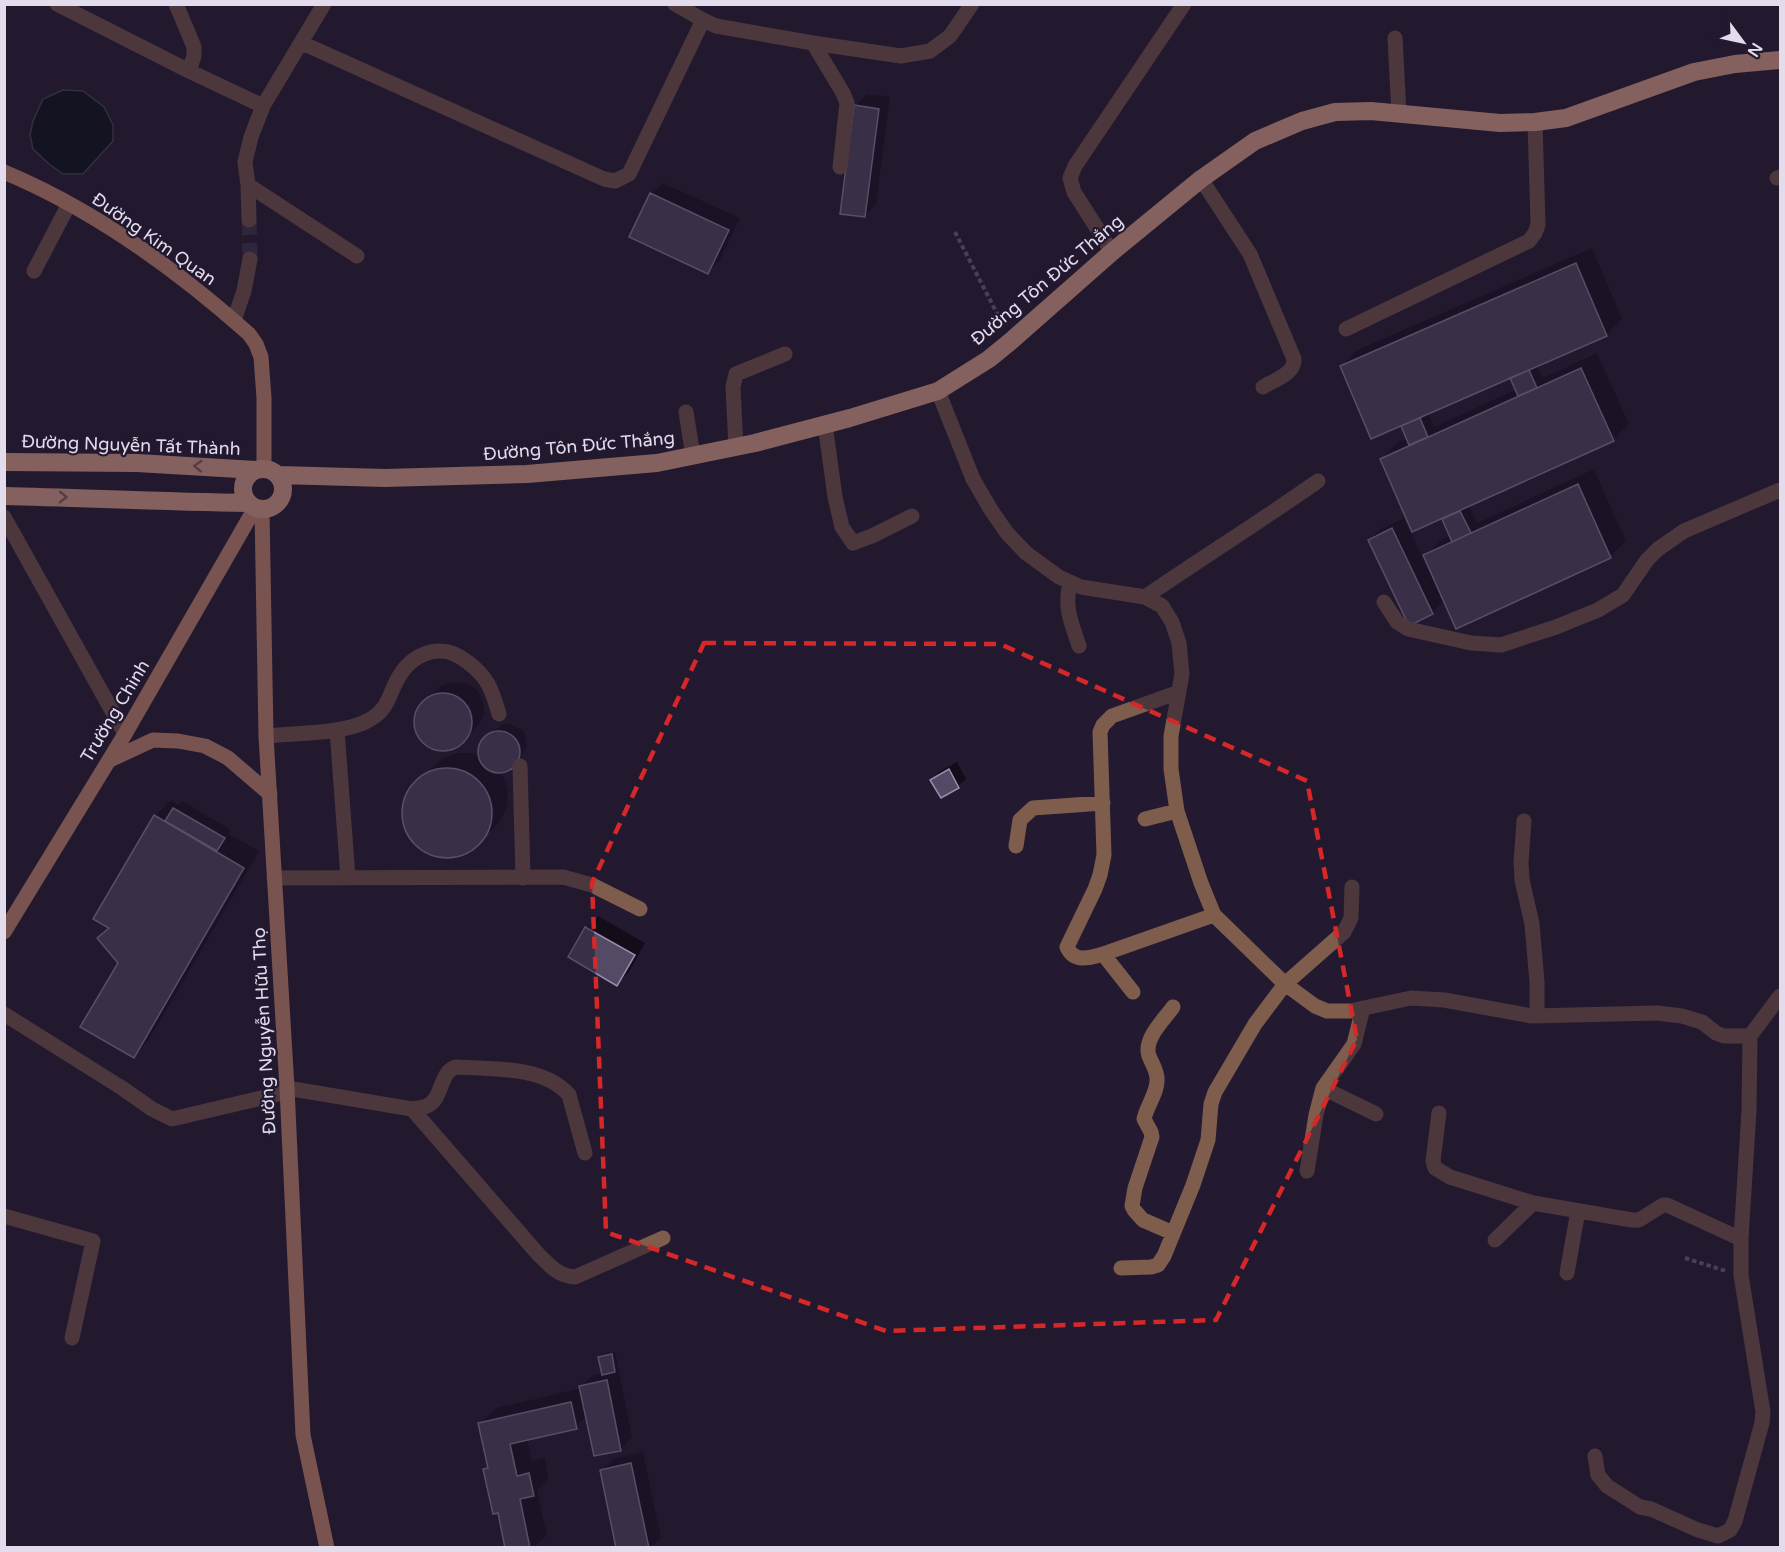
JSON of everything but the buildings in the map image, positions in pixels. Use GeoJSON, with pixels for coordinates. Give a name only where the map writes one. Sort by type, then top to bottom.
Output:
{"type":"FeatureCollection","features":[{"type":"Feature","properties":{"kind":"highway","name":"Đường Tôn Đức Thắng"},"geometry":{"type":"LineString","coordinates":[[266,471],[385,478],[527,474],[657,463],[736,447],[825,424],[938,391],[989,359],[1112,252],[1201,179],[1255,141],[1302,121],[1335,112],[1371,111],[1500,123],[1535,122],[1566,118],[1694,72],[1735,64],[1780,60]]}},
{"type":"Feature","properties":{"kind":"highway","name":"Đường Nguyễn Tất Thành"},"geometry":{"type":"LineString","coordinates":[[4,462],[137,463],[266,471]]}},
{"type":"Feature","properties":{"kind":"highway"},"geometry":{"type":"LineString","coordinates":[[4,496],[90,498],[270,509],[282,498],[284,490],[283,482],[266,471],[250,474],[245,481],[244,496],[255,507]]}},
{"type":"Feature","properties":{"kind":"main road","name":"Đường Kim Quan"},"geometry":{"type":"LineString","coordinates":[[4,172],[38,186],[115,231],[179,275],[249,334],[261,357],[266,471]]}},
{"type":"Feature","properties":{"kind":"main road","name":"Trường Chinh"},"geometry":{"type":"LineString","coordinates":[[4,932],[126,734],[255,507]]}},
{"type":"Feature","properties":{"kind":"main road","name":"Đường Nguyễn Hữu Thọ"},"geometry":{"type":"LineString","coordinates":[[255,507],[287,1090],[303,1436],[327,1548]]}},
{"type":"Feature","properties":{"kind":"main road"},"geometry":{"type":"LineString","coordinates":[[110,759],[153,740],[178,741],[205,746],[228,759],[270,794]]}},
{"type":"Feature","properties":{"kind":"street"},"geometry":{"type":"LineString","coordinates":[[57,4],[263,106]]}},
{"type":"Feature","properties":{"kind":"street"},"geometry":{"type":"LineString","coordinates":[[176,4],[194,47],[194,56],[189,71]]}},
{"type":"Feature","properties":{"kind":"street"},"geometry":{"type":"LineString","coordinates":[[249,220],[245,162],[247,149],[263,106],[324,4]]}},
{"type":"Feature","properties":{"kind":"street"},"geometry":{"type":"LineString","coordinates":[[675,4],[717,26],[901,56],[930,51],[950,36],[972,4]]}},
{"type":"Feature","properties":{"kind":"street"},"geometry":{"type":"LineString","coordinates":[[1112,252],[1074,192],[1070,178],[1075,166],[1184,4]]}},
{"type":"Feature","properties":{"kind":"street"},"geometry":{"type":"LineString","coordinates":[[302,43],[604,179],[615,181],[629,174],[703,20]]}},
{"type":"Feature","properties":{"kind":"street"},"geometry":{"type":"LineString","coordinates":[[1395,39],[1399,114]]}},
{"type":"Feature","properties":{"kind":"street"},"geometry":{"type":"LineString","coordinates":[[813,43],[847,103],[840,167]]}},
{"type":"Feature","properties":{"kind":"street"},"geometry":{"type":"LineString","coordinates":[[1346,329],[1529,241],[1538,225],[1535,122]]}},
{"type":"Feature","properties":{"kind":"street"},"geometry":{"type":"LineString","coordinates":[[1201,179],[1250,254],[1294,359],[1292,370],[1263,387]]}},
{"type":"Feature","properties":{"kind":"street"},"geometry":{"type":"LineString","coordinates":[[248,185],[357,256]]}},
{"type":"Feature","properties":{"kind":"street"},"geometry":{"type":"LineString","coordinates":[[34,271],[69,204]]}},
{"type":"Feature","properties":{"kind":"street"},"geometry":{"type":"LineString","coordinates":[[234,320],[244,291],[250,259]]}},
{"type":"Feature","properties":{"kind":"street"},"geometry":{"type":"LineString","coordinates":[[736,447],[733,387],[736,374],[784,354]]}},
{"type":"Feature","properties":{"kind":"street"},"geometry":{"type":"LineString","coordinates":[[938,391],[973,479],[1007,533],[1026,553],[1059,577],[1081,587],[1145,597],[1162,606],[1172,622],[1179,643],[1182,674],[1171,736],[1171,769],[1177,810],[1214,915],[1285,984],[1315,1006],[1327,1011],[1350,1011],[1411,998],[1444,1000],[1537,1016],[1657,1013],[1701,1022],[1724,1036],[1750,1036]]}},
{"type":"Feature","properties":{"kind":"street"},"geometry":{"type":"LineString","coordinates":[[686,412],[693,456]]}},
{"type":"Feature","properties":{"kind":"street"},"geometry":{"type":"LineString","coordinates":[[825,424],[835,497],[842,527],[853,543],[912,516]]}},
{"type":"Feature","properties":{"kind":"street"},"geometry":{"type":"LineString","coordinates":[[1145,597],[1318,481]]}},
{"type":"Feature","properties":{"kind":"street"},"geometry":{"type":"LineString","coordinates":[[1383,603],[1397,622],[1408,629],[1471,643],[1501,645],[1598,610],[1623,595],[1647,560],[1658,549],[1684,531],[1780,490]]}},
{"type":"Feature","properties":{"kind":"street"},"geometry":{"type":"LineString","coordinates":[[4,517],[126,734]]}},
{"type":"Feature","properties":{"kind":"street"},"geometry":{"type":"LineString","coordinates":[[1070,582],[1066,609],[1079,646]]}},
{"type":"Feature","properties":{"kind":"street"},"geometry":{"type":"LineString","coordinates":[[266,736],[337,730],[366,722],[381,714],[402,672],[411,662],[422,655],[441,651],[460,657],[476,668],[489,684],[499,714]]}},
{"type":"Feature","properties":{"kind":"street"},"geometry":{"type":"LineString","coordinates":[[1179,692],[1112,716],[1103,725],[1100,732],[1104,855],[1100,875],[1086,910],[1067,947],[1070,954],[1086,959],[1214,915]]}},
{"type":"Feature","properties":{"kind":"street"},"geometry":{"type":"LineString","coordinates":[[337,730],[348,878]]}},
{"type":"Feature","properties":{"kind":"street"},"geometry":{"type":"LineString","coordinates":[[520,766],[523,878]]}},
{"type":"Feature","properties":{"kind":"street"},"geometry":{"type":"LineString","coordinates":[[1016,846],[1020,820],[1033,808],[1103,803]]}},
{"type":"Feature","properties":{"kind":"street"},"geometry":{"type":"LineString","coordinates":[[1145,819],[1177,810]]}},
{"type":"Feature","properties":{"kind":"street"},"geometry":{"type":"LineString","coordinates":[[1524,821],[1522,880],[1532,924],[1537,982],[1537,1016]]}},
{"type":"Feature","properties":{"kind":"street"},"geometry":{"type":"LineString","coordinates":[[274,878],[564,877],[592,885],[640,909]]}},
{"type":"Feature","properties":{"kind":"street"},"geometry":{"type":"LineString","coordinates":[[1121,1268],[1151,1267],[1158,1265],[1164,1256],[1193,1185],[1208,1140],[1211,1104],[1215,1092],[1255,1024],[1285,984],[1344,932],[1351,918],[1352,887]]}},
{"type":"Feature","properties":{"kind":"street"},"geometry":{"type":"LineString","coordinates":[[1102,954],[1133,992]]}},
{"type":"Feature","properties":{"kind":"street"},"geometry":{"type":"LineString","coordinates":[[1595,1456],[1598,1475],[1607,1486],[1640,1507],[1651,1509],[1718,1536],[1730,1530],[1738,1514],[1763,1412],[1741,1275],[1749,1111],[1750,1036],[1780,996]]}},
{"type":"Feature","properties":{"kind":"street"},"geometry":{"type":"LineString","coordinates":[[1173,1007],[1153,1034],[1148,1047],[1157,1080],[1144,1119],[1152,1137],[1135,1188],[1132,1206],[1137,1215],[1148,1224],[1173,1233]]}},
{"type":"Feature","properties":{"kind":"street"},"geometry":{"type":"LineString","coordinates":[[1308,1171],[1316,1115],[1323,1088],[1354,1044],[1363,1008]]}},
{"type":"Feature","properties":{"kind":"street"},"geometry":{"type":"LineString","coordinates":[[4,1014],[152,1109],[172,1119],[287,1090],[411,1108],[427,1106],[433,1102],[451,1068],[493,1069],[538,1074],[551,1080],[569,1095],[585,1153]]}},
{"type":"Feature","properties":{"kind":"street"},"geometry":{"type":"LineString","coordinates":[[1323,1088],[1377,1114]]}},
{"type":"Feature","properties":{"kind":"street"},"geometry":{"type":"LineString","coordinates":[[411,1108],[557,1273],[575,1277],[663,1238]]}},
{"type":"Feature","properties":{"kind":"street"},"geometry":{"type":"LineString","coordinates":[[1439,1113],[1433,1154],[1435,1168],[1450,1177],[1533,1203],[1632,1220],[1639,1220],[1663,1205],[1667,1205],[1741,1239]]}},
{"type":"Feature","properties":{"kind":"street"},"geometry":{"type":"LineString","coordinates":[[1495,1240],[1533,1203]]}},
{"type":"Feature","properties":{"kind":"street"},"geometry":{"type":"LineString","coordinates":[[1567,1273],[1578,1211]]}},
{"type":"Feature","properties":{"kind":"street"},"geometry":{"type":"LineString","coordinates":[[4,1216],[93,1241],[72,1338]]}},
{"type":"Feature","properties":{"kind":"path"},"geometry":{"type":"LineString","coordinates":[[955,232],[1011,341]]}},
{"type":"Feature","properties":{"kind":"path"},"geometry":{"type":"LineString","coordinates":[[1685,1258],[1741,1275]]}},
{"type":"Feature","properties":{"kind":"highlighted area"},"geometry":{"type":"Polygon","coordinates":[[[704,643],[1000,644],[1307,781],[1357,1039],[1216,1320],[886,1331],[606,1232],[592,883],[704,643]]]}},
{"type":"Feature","properties":{"kind":"shaded area"},"geometry":{"type":"Polygon","coordinates":[[[63,90],[83,91],[104,107],[113,125],[113,141],[83,174],[63,174],[33,149],[30,135],[33,121],[43,99],[63,90]]]}},
{"type":"Feature","properties":{"kind":"tunnel"},"geometry":{"type":"LineString","coordinates":[[249,220],[250,259]]}}]}
